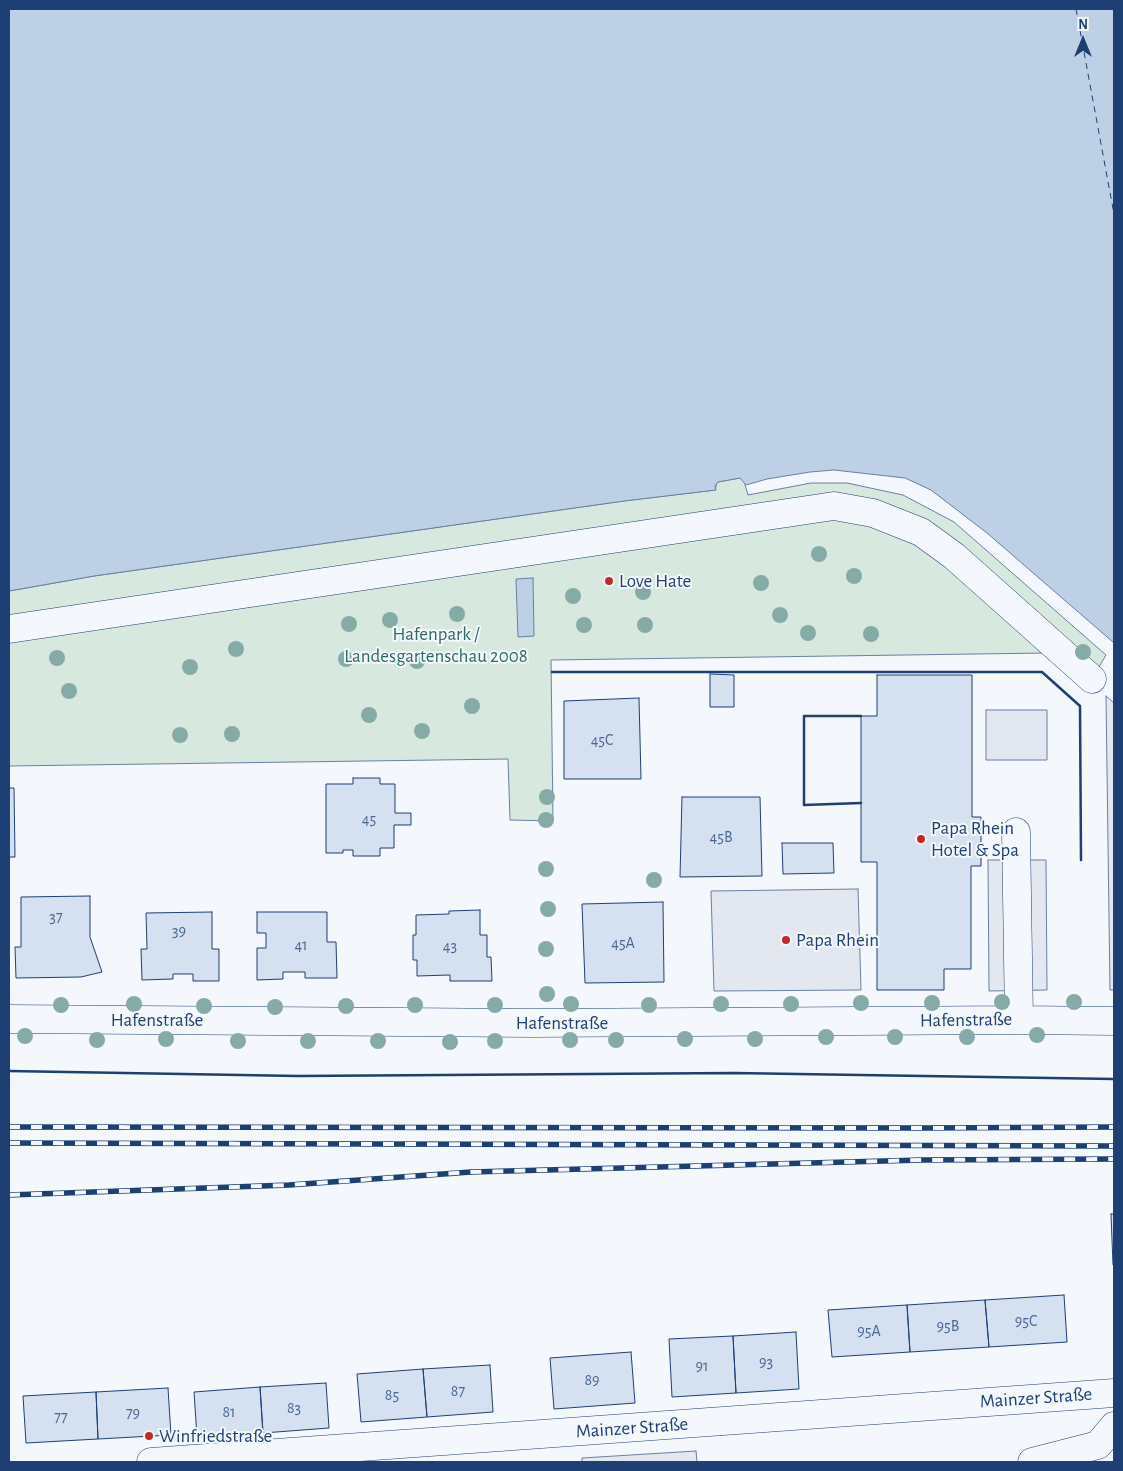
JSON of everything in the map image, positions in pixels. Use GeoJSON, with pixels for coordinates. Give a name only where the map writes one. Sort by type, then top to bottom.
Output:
{"type":"FeatureCollection","features":[{"type":"Feature","properties":{"kind":"street"},"geometry":{"type":"LineString","coordinates":[[9,629],[834,506],[874,513],[921,532],[954,556],[1092,679]]}},
{"type":"Feature","properties":{"kind":"street"},"geometry":{"type":"LineString","coordinates":[[1016,832],[1019,1020]]}},
{"type":"Feature","properties":{"kind":"street","name":"Hafenstraße"},"geometry":{"type":"LineString","coordinates":[[9,1019],[532,1023],[1114,1021]]}},
{"type":"Feature","properties":{"kind":"street","name":"Mainzer Straße"},"geometry":{"type":"LineString","coordinates":[[150,1462],[1114,1393]]}},
{"type":"Feature","properties":{"kind":"street"},"geometry":{"type":"LineString","coordinates":[[1032,1462],[1098,1445],[1114,1426]]}},
{"type":"Feature","properties":{"kind":"green space","name":"Hafenpark / Landesgartenschau 2008"},"geometry":{"type":"Polygon","coordinates":[[[740,478],[744,481],[748,495],[811,483],[847,483],[903,495],[954,522],[1106,655],[1092,679],[1046,653],[551,660],[553,821],[510,820],[508,759],[9,766],[9,591],[94,576],[623,501],[715,490],[717,482],[740,478]]]}},
{"type":"Feature","properties":{"kind":"shaded area"},"geometry":{"type":"Polygon","coordinates":[[[1106,696],[1114,703],[1114,990],[1110,990],[1106,696]]]}},
{"type":"Feature","properties":{"kind":"shaded area"},"geometry":{"type":"Polygon","coordinates":[[[986,710],[1047,710],[1047,760],[986,760],[986,710]]]}},
{"type":"Feature","properties":{"kind":"shaded area"},"geometry":{"type":"Polygon","coordinates":[[[988,860],[1046,860],[1047,990],[989,991],[988,860]]]}},
{"type":"Feature","properties":{"kind":"shaded area","name":"Papa Rhein"},"geometry":{"type":"Polygon","coordinates":[[[858,889],[861,990],[714,991],[711,891],[858,889]]]}},
{"type":"Feature","properties":{"kind":"shaded area"},"geometry":{"type":"Polygon","coordinates":[[[696,1451],[697,1462],[582,1462],[582,1458],[696,1451]]]}},
{"type":"Feature","properties":{"kind":"water"},"geometry":{"type":"Polygon","coordinates":[[[9,9],[1114,9],[1114,643],[987,533],[931,490],[905,478],[834,470],[767,479],[746,485],[740,478],[718,482],[715,486],[716,490],[624,501],[94,576],[9,591],[9,9]]]}},
{"type":"Feature","properties":{"kind":"water"},"geometry":{"type":"Polygon","coordinates":[[[533,578],[534,636],[518,637],[516,579],[533,578]]]}},
{"type":"Feature","properties":{"kind":"building"},"geometry":{"type":"Polygon","coordinates":[[[710,674],[734,675],[734,707],[710,707],[710,674]]]}},
{"type":"Feature","properties":{"kind":"building","name":"Papa Rhein Hotel & Spa"},"geometry":{"type":"Polygon","coordinates":[[[877,675],[972,675],[972,817],[981,817],[981,866],[971,866],[971,969],[944,969],[944,990],[877,990],[877,862],[861,862],[861,716],[877,716],[877,675]]]}},
{"type":"Feature","properties":{"kind":"building"},"geometry":{"type":"Polygon","coordinates":[[[639,698],[641,779],[564,779],[564,701],[639,698]]]}},
{"type":"Feature","properties":{"kind":"building"},"geometry":{"type":"Polygon","coordinates":[[[353,778],[380,778],[380,784],[395,784],[395,813],[411,813],[411,825],[394,825],[394,848],[380,848],[380,856],[353,856],[353,850],[343,850],[343,853],[326,853],[326,784],[353,784],[353,778]]]}},
{"type":"Feature","properties":{"kind":"building"},"geometry":{"type":"Polygon","coordinates":[[[9,788],[14,788],[15,857],[9,857],[9,788]]]}},
{"type":"Feature","properties":{"kind":"building"},"geometry":{"type":"Polygon","coordinates":[[[682,797],[760,797],[762,876],[680,877],[682,797]]]}},
{"type":"Feature","properties":{"kind":"building"},"geometry":{"type":"Polygon","coordinates":[[[782,843],[833,843],[834,873],[783,874],[782,843]]]}},
{"type":"Feature","properties":{"kind":"building"},"geometry":{"type":"Polygon","coordinates":[[[90,896],[90,937],[102,972],[81,977],[16,978],[15,947],[21,947],[21,897],[90,896]]]}},
{"type":"Feature","properties":{"kind":"building"},"geometry":{"type":"Polygon","coordinates":[[[663,902],[664,982],[585,983],[582,904],[663,902]]]}},
{"type":"Feature","properties":{"kind":"building"},"geometry":{"type":"Polygon","coordinates":[[[480,910],[480,935],[487,935],[487,957],[491,957],[492,981],[450,981],[450,975],[417,976],[417,960],[413,960],[413,935],[416,935],[416,915],[449,914],[449,911],[480,910]]]}},
{"type":"Feature","properties":{"kind":"building"},"geometry":{"type":"Polygon","coordinates":[[[212,912],[212,949],[219,949],[219,981],[193,981],[193,974],[173,974],[173,979],[142,980],[141,949],[147,949],[146,913],[212,912]]]}},
{"type":"Feature","properties":{"kind":"building"},"geometry":{"type":"Polygon","coordinates":[[[257,912],[327,912],[327,942],[336,942],[337,978],[305,978],[305,972],[283,972],[283,979],[257,980],[257,948],[266,948],[266,933],[257,933],[257,912]]]}},
{"type":"Feature","properties":{"kind":"building"},"geometry":{"type":"Polygon","coordinates":[[[1111,1214],[1114,1214],[1114,1265],[1113,1265],[1111,1214]]]}},
{"type":"Feature","properties":{"kind":"building"},"geometry":{"type":"Polygon","coordinates":[[[1064,1295],[1067,1342],[989,1347],[985,1300],[1064,1295]]]}},
{"type":"Feature","properties":{"kind":"building"},"geometry":{"type":"Polygon","coordinates":[[[985,1300],[989,1347],[910,1352],[907,1305],[985,1300]]]}},
{"type":"Feature","properties":{"kind":"building"},"geometry":{"type":"Polygon","coordinates":[[[907,1305],[910,1352],[832,1357],[828,1310],[907,1305]]]}},
{"type":"Feature","properties":{"kind":"building"},"geometry":{"type":"Polygon","coordinates":[[[796,1332],[799,1389],[736,1393],[733,1336],[796,1332]]]}},
{"type":"Feature","properties":{"kind":"building"},"geometry":{"type":"Polygon","coordinates":[[[733,1336],[736,1393],[672,1397],[669,1339],[733,1336]]]}},
{"type":"Feature","properties":{"kind":"building"},"geometry":{"type":"Polygon","coordinates":[[[631,1352],[635,1403],[554,1409],[550,1358],[631,1352]]]}},
{"type":"Feature","properties":{"kind":"building"},"geometry":{"type":"Polygon","coordinates":[[[490,1365],[493,1412],[427,1417],[423,1369],[490,1365]]]}},
{"type":"Feature","properties":{"kind":"building"},"geometry":{"type":"Polygon","coordinates":[[[423,1369],[427,1417],[361,1422],[357,1374],[423,1369]]]}},
{"type":"Feature","properties":{"kind":"building"},"geometry":{"type":"Polygon","coordinates":[[[326,1383],[329,1428],[263,1433],[260,1387],[326,1383]]]}},
{"type":"Feature","properties":{"kind":"building"},"geometry":{"type":"Polygon","coordinates":[[[260,1387],[263,1433],[197,1437],[194,1392],[260,1387]]]}},
{"type":"Feature","properties":{"kind":"building"},"geometry":{"type":"Polygon","coordinates":[[[168,1388],[171,1435],[98,1439],[96,1392],[168,1388]]]}},
{"type":"Feature","properties":{"kind":"building"},"geometry":{"type":"Polygon","coordinates":[[[96,1392],[98,1439],[26,1443],[23,1396],[96,1392]]]}},
{"type":"Feature","properties":{"kind":"ferry route"},"geometry":{"type":"LineString","coordinates":[[1076,9],[1114,214]]}},
{"type":"Feature","properties":{"kind":"railway"},"geometry":{"type":"LineString","coordinates":[[9,1127],[1114,1127]]}},
{"type":"Feature","properties":{"kind":"railway"},"geometry":{"type":"LineString","coordinates":[[9,1143],[1114,1146]]}},
{"type":"Feature","properties":{"kind":"railway"},"geometry":{"type":"LineString","coordinates":[[9,1195],[289,1185],[471,1172],[922,1160],[1114,1159]]}},
{"type":"Feature","properties":{"kind":"wall"},"geometry":{"type":"LineString","coordinates":[[552,672],[1042,672],[1080,706],[1081,860]]}},
{"type":"Feature","properties":{"kind":"wall"},"geometry":{"type":"LineString","coordinates":[[861,716],[804,716],[804,805],[861,803]]}},
{"type":"Feature","properties":{"kind":"wall"},"geometry":{"type":"LineString","coordinates":[[9,1071],[298,1076],[734,1073],[1114,1079]]}},
{"type":"Feature","properties":{"kind":"place","name":"Love Hate"},"geometry":{"type":"Point","coordinates":[609,581]}},
{"type":"Feature","properties":{"kind":"place","name":"Papa Rhein Hotel & Spa"},"geometry":{"type":"Point","coordinates":[921,839]}},
{"type":"Feature","properties":{"kind":"place","name":"Papa Rhein"},"geometry":{"type":"Point","coordinates":[786,940]}},
{"type":"Feature","properties":{"kind":"place","name":"Winfriedstraße"},"geometry":{"type":"Point","coordinates":[149,1436]}}]}
